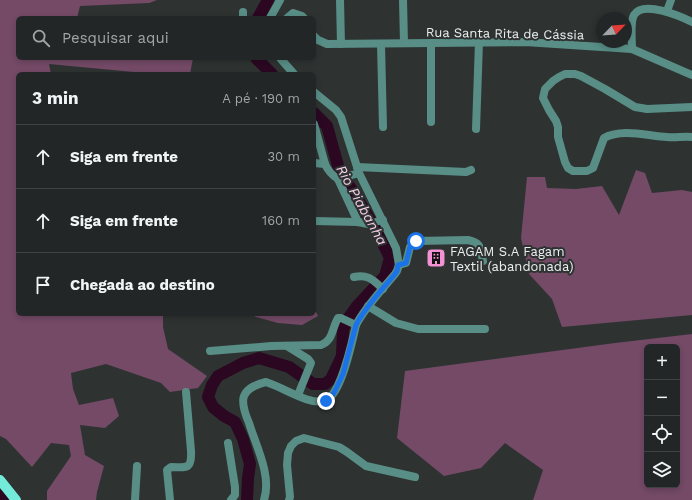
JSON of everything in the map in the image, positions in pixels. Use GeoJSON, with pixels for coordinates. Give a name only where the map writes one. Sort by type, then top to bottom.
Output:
{"type":"FeatureCollection","features":[{"type":"Feature","properties":{"kind":"main road"},"geometry":{"type":"LineString","coordinates":[[0,480],[16,500]]}},
{"type":"Feature","properties":{"kind":"street"},"geometry":{"type":"LineString","coordinates":[[271,16],[280,0]]}},
{"type":"Feature","properties":{"kind":"street"},"geometry":{"type":"LineString","coordinates":[[340,0],[341,44]]}},
{"type":"Feature","properties":{"kind":"street"},"geometry":{"type":"LineString","coordinates":[[402,0],[404,43]]}},
{"type":"Feature","properties":{"kind":"street"},"geometry":{"type":"LineString","coordinates":[[668,11],[671,0]]}},
{"type":"Feature","properties":{"kind":"street"},"geometry":{"type":"LineString","coordinates":[[632,50],[632,19],[636,12],[648,8],[668,11],[692,22]]}},
{"type":"Feature","properties":{"kind":"street"},"geometry":{"type":"LineString","coordinates":[[290,16],[294,13],[302,16]]}},
{"type":"Feature","properties":{"kind":"street","name":"Rua Santa Rita de Cássia"},"geometry":{"type":"LineString","coordinates":[[316,38],[322,43],[341,44],[525,42],[579,45],[632,50],[691,72]]}},
{"type":"Feature","properties":{"kind":"street"},"geometry":{"type":"LineString","coordinates":[[476,129],[479,42]]}},
{"type":"Feature","properties":{"kind":"street"},"geometry":{"type":"LineString","coordinates":[[431,43],[431,122]]}},
{"type":"Feature","properties":{"kind":"street"},"geometry":{"type":"LineString","coordinates":[[381,44],[383,127]]}},
{"type":"Feature","properties":{"kind":"street"},"geometry":{"type":"LineString","coordinates":[[283,60],[292,72]]}},
{"type":"Feature","properties":{"kind":"street"},"geometry":{"type":"LineString","coordinates":[[692,108],[647,109],[635,107],[587,78],[575,74],[566,74],[553,81],[545,89],[543,98],[558,127],[558,137],[564,162],[568,168],[573,171],[587,171],[593,168],[604,138],[607,136],[632,133],[668,137],[692,137]]}},
{"type":"Feature","properties":{"kind":"street"},"geometry":{"type":"LineString","coordinates":[[264,500],[266,492],[265,470],[246,416],[243,404],[244,397],[253,386],[266,382],[310,401],[326,401],[331,397],[343,374],[354,324],[368,306],[379,285],[397,271],[398,265],[396,248],[376,222],[357,172],[341,117],[336,110],[316,94]]}},
{"type":"Feature","properties":{"kind":"street"},"geometry":{"type":"LineString","coordinates":[[316,131],[327,169],[332,175],[340,179],[358,222]]}},
{"type":"Feature","properties":{"kind":"street"},"geometry":{"type":"LineString","coordinates":[[316,162],[325,164]]}},
{"type":"Feature","properties":{"kind":"street"},"geometry":{"type":"LineString","coordinates":[[340,179],[357,172],[466,172],[471,170]]}},
{"type":"Feature","properties":{"kind":"street"},"geometry":{"type":"LineString","coordinates":[[316,221],[376,222]]}},
{"type":"Feature","properties":{"kind":"street"},"geometry":{"type":"LineString","coordinates":[[398,265],[406,263],[410,247],[416,241],[468,240],[475,242],[478,244],[483,261]]}},
{"type":"Feature","properties":{"kind":"street"},"geometry":{"type":"LineString","coordinates":[[354,277],[367,276],[379,285]]}},
{"type":"Feature","properties":{"kind":"street"},"geometry":{"type":"LineString","coordinates":[[368,306],[396,323],[418,329],[485,329]]}},
{"type":"Feature","properties":{"kind":"street"},"geometry":{"type":"LineString","coordinates":[[210,352],[271,346],[317,346],[330,339],[338,318],[354,324]]}},
{"type":"Feature","properties":{"kind":"street"},"geometry":{"type":"LineString","coordinates":[[287,346],[308,359],[311,364],[298,395]]}},
{"type":"Feature","properties":{"kind":"street"},"geometry":{"type":"LineString","coordinates":[[170,500],[167,470],[170,467],[185,468],[188,466],[191,456],[186,392]]}},
{"type":"Feature","properties":{"kind":"street"},"geometry":{"type":"LineString","coordinates":[[289,500],[287,465],[288,453],[291,446],[296,441],[304,438],[339,447],[366,466],[415,477]]}},
{"type":"Feature","properties":{"kind":"street"},"geometry":{"type":"LineString","coordinates":[[228,443],[235,487],[235,495],[233,499]]}},
{"type":"Feature","properties":{"kind":"street"},"geometry":{"type":"LineString","coordinates":[[135,500],[137,466]]}},
{"type":"Feature","properties":{"kind":"shaded area"},"geometry":{"type":"Polygon","coordinates":[[[0,0],[157,0],[149,3],[80,6],[78,16],[16,16],[16,60],[193,60],[190,72],[134,72],[49,64],[51,72],[16,72],[16,316],[163,316],[163,327],[168,349],[207,376],[198,388],[170,392],[161,383],[106,364],[71,373],[73,389],[79,405],[113,398],[119,416],[105,428],[80,425],[85,455],[104,466],[96,500],[47,500],[47,491],[71,456],[69,445],[51,443],[32,467],[6,439],[0,436],[0,0]]]}},
{"type":"Feature","properties":{"kind":"shaded area"},"geometry":{"type":"Polygon","coordinates":[[[636,170],[645,173],[652,193],[682,190],[692,192],[692,315],[562,327],[552,299],[529,274],[521,238],[527,177],[545,177],[547,188],[576,189],[602,186],[619,215],[636,170]]]}},
{"type":"Feature","properties":{"kind":"shaded area"},"geometry":{"type":"Polygon","coordinates":[[[316,312],[318,316],[302,325],[278,323],[254,316],[316,316],[316,312]]]}},
{"type":"Feature","properties":{"kind":"shaded area"},"geometry":{"type":"Polygon","coordinates":[[[692,334],[692,500],[533,500],[543,470],[505,443],[481,468],[444,476],[397,438],[405,371],[692,334]]]}},
{"type":"Feature","properties":{"kind":"waterway","name":"Rio Piabanha"},"geometry":{"type":"LineString","coordinates":[[259,16],[268,0]]}},
{"type":"Feature","properties":{"kind":"waterway","name":"Rio Piabanha"},"geometry":{"type":"LineString","coordinates":[[258,60],[270,72]]}},
{"type":"Feature","properties":{"kind":"waterway","name":"Rio Piabanha"},"geometry":{"type":"LineString","coordinates":[[247,500],[250,464],[243,439],[235,422],[224,416],[213,407],[208,397],[212,385],[218,376],[243,363],[259,358],[289,367],[313,384],[325,384],[331,379],[342,356],[343,330],[346,322],[357,306],[385,276],[390,258],[378,233],[340,173],[327,126],[316,115]]}},
{"type":"Feature","properties":{"kind":"waterway"},"geometry":{"type":"LineString","coordinates":[[0,496],[3,500]]}},
{"type":"Feature","properties":{"kind":"place","name":"FAGAM S.A Fagam Textil (abandonada)"},"geometry":{"type":"Point","coordinates":[436,258]}},
{"type":"Feature","properties":{"kind":"route"},"geometry":{"type":"LineString","coordinates":[[326,401],[334,393],[343,374],[356,325],[368,306],[395,274],[398,265],[405,264],[407,262],[410,247],[416,241]]}}]}
